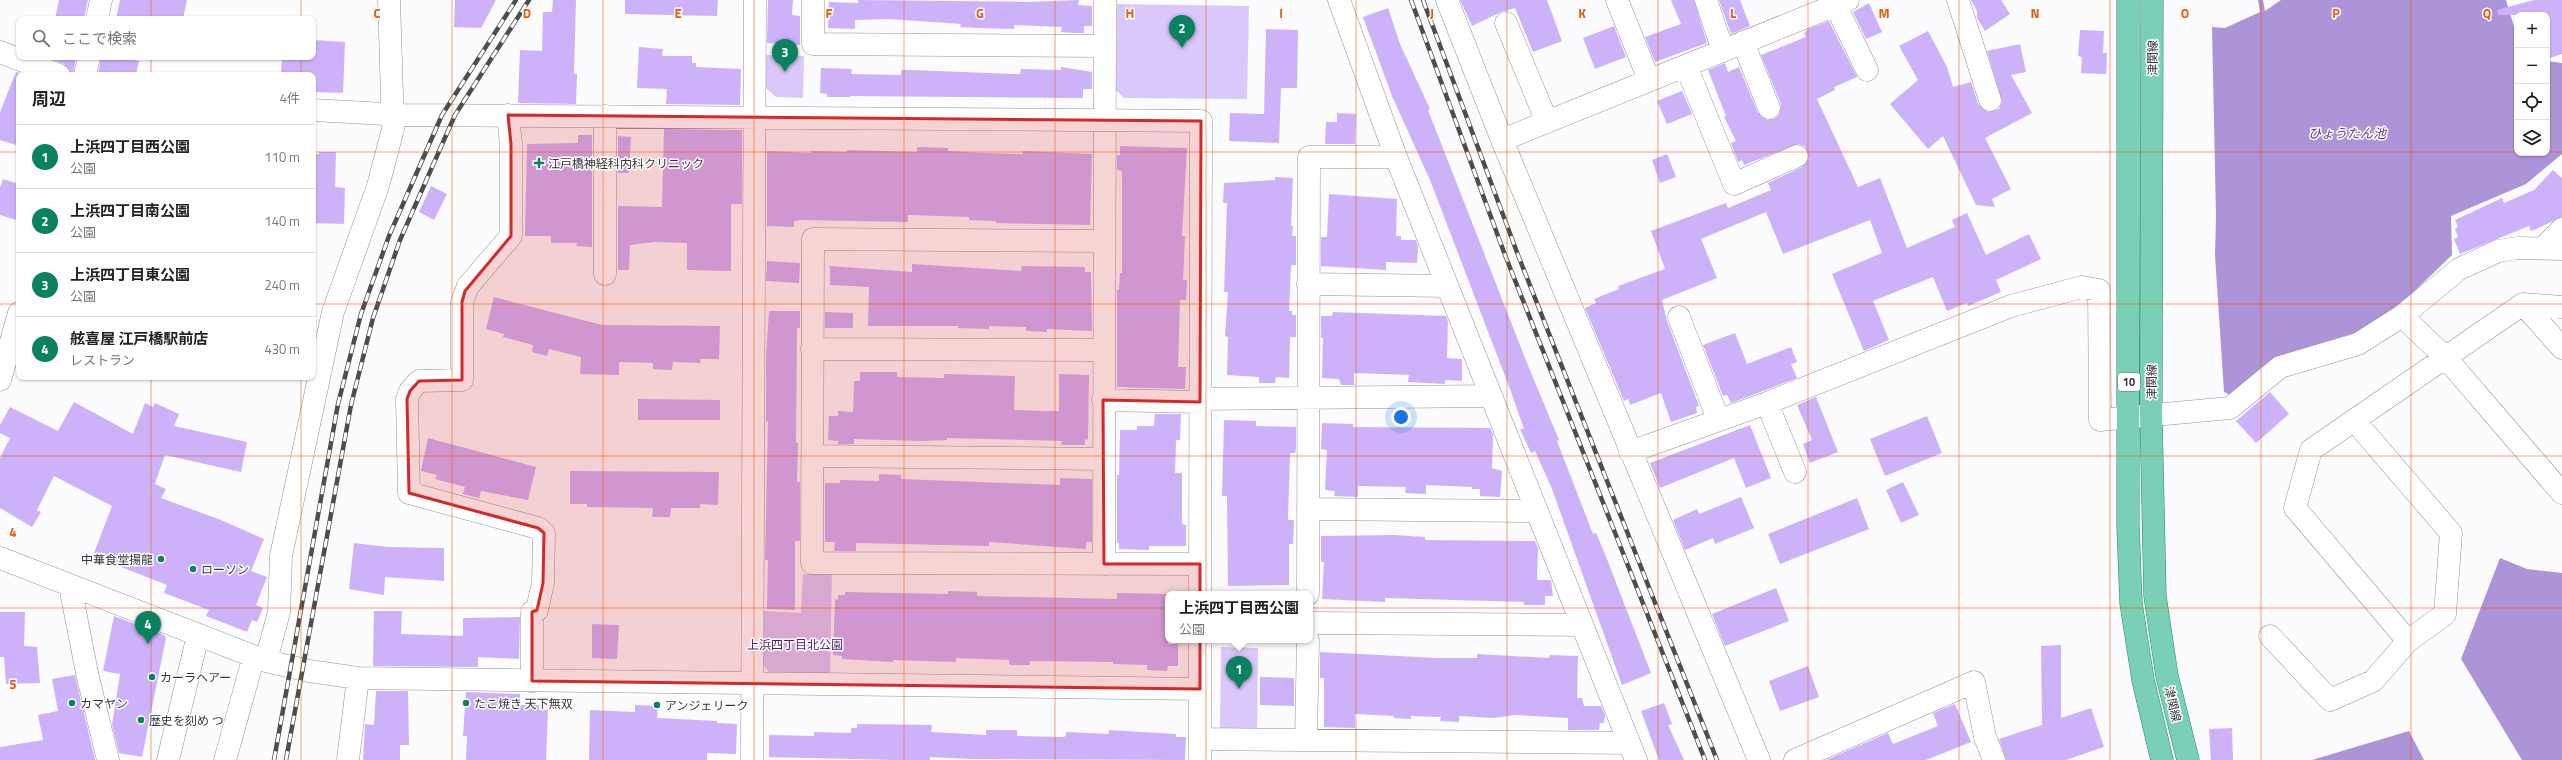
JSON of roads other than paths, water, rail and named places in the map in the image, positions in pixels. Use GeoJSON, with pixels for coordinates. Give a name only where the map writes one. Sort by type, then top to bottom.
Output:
{"type":"FeatureCollection","features":[{"type":"Feature","properties":{"kind":"main road","name":"津関線"},"geometry":{"type":"LineString","coordinates":[[2128,0],[2128,527],[2131,603],[2143,680],[2162,760]]}},
{"type":"Feature","properties":{"kind":"main road","name":"津関線"},"geometry":{"type":"LineString","coordinates":[[2152,0],[2151,415],[2155,596],[2167,676],[2188,760]]}},
{"type":"Feature","properties":{"kind":"street"},"geometry":{"type":"LineString","coordinates":[[97,16],[101,0]]}},
{"type":"Feature","properties":{"kind":"street"},"geometry":{"type":"LineString","coordinates":[[224,760],[260,658],[279,612],[281,556],[333,312],[378,186],[393,129],[389,0]]}},
{"type":"Feature","properties":{"kind":"street"},"geometry":{"type":"LineString","coordinates":[[752,760],[754,685],[755,0]]}},
{"type":"Feature","properties":{"kind":"street"},"geometry":{"type":"LineString","coordinates":[[813,0],[813,44],[1105,46]]}},
{"type":"Feature","properties":{"kind":"street"},"geometry":{"type":"LineString","coordinates":[[1104,564],[1103,350],[1106,119],[1105,0]]}},
{"type":"Feature","properties":{"kind":"street"},"geometry":{"type":"LineString","coordinates":[[1200,739],[1306,739],[1632,751],[1535,511],[1396,157],[1339,0]]}},
{"type":"Feature","properties":{"kind":"street"},"geometry":{"type":"LineString","coordinates":[[1447,0],[1502,140],[1630,452],[1759,760]]}},
{"type":"Feature","properties":{"kind":"street"},"geometry":{"type":"LineString","coordinates":[[1617,0],[1649,80]]}},
{"type":"Feature","properties":{"kind":"street"},"geometry":{"type":"LineString","coordinates":[[1706,0],[1723,51]]}},
{"type":"Feature","properties":{"kind":"street"},"geometry":{"type":"LineString","coordinates":[[1958,0],[1990,100]]}},
{"type":"Feature","properties":{"kind":"street"},"geometry":{"type":"LineString","coordinates":[[1502,140],[1723,51],[1839,2],[1867,70]]}},
{"type":"Feature","properties":{"kind":"street"},"geometry":{"type":"LineString","coordinates":[[1506,23],[1547,122]]}},
{"type":"Feature","properties":{"kind":"street"},"geometry":{"type":"LineString","coordinates":[[1743,42],[1768,108]]}},
{"type":"Feature","properties":{"kind":"street"},"geometry":{"type":"LineString","coordinates":[[0,52],[16,58]]}},
{"type":"Feature","properties":{"kind":"street"},"geometry":{"type":"LineString","coordinates":[[21,60],[51,72]]}},
{"type":"Feature","properties":{"kind":"street"},"geometry":{"type":"LineString","coordinates":[[86,72],[88,60]]}},
{"type":"Feature","properties":{"kind":"street"},"geometry":{"type":"LineString","coordinates":[[1686,66],[1734,184],[1797,156]]}},
{"type":"Feature","properties":{"kind":"street"},"geometry":{"type":"LineString","coordinates":[[316,110],[508,115],[1201,121],[1200,591]]}},
{"type":"Feature","properties":{"kind":"street"},"geometry":{"type":"LineString","coordinates":[[508,115],[511,144],[511,236],[465,291],[462,302],[462,380],[419,381],[410,391],[407,399],[409,493],[538,528],[544,533],[543,583],[537,610],[532,612],[532,681]]}},
{"type":"Feature","properties":{"kind":"street"},"geometry":{"type":"LineString","coordinates":[[605,116],[605,274]]}},
{"type":"Feature","properties":{"kind":"street"},"geometry":{"type":"LineString","coordinates":[[1308,591],[1307,397],[1309,157],[1396,157]]}},
{"type":"Feature","properties":{"kind":"street"},"geometry":{"type":"LineString","coordinates":[[1630,452],[1767,402],[2011,306],[2082,287],[2099,290],[2100,420],[2230,408],[2280,367],[2358,344],[2402,316],[2459,268],[2498,251],[2518,248],[2553,249],[2562,229]]}},
{"type":"Feature","properties":{"kind":"street"},"geometry":{"type":"LineString","coordinates":[[1104,241],[813,239],[812,563],[1200,564]]}},
{"type":"Feature","properties":{"kind":"street"},"geometry":{"type":"LineString","coordinates":[[1308,284],[1447,286]]}},
{"type":"Feature","properties":{"kind":"street"},"geometry":{"type":"LineString","coordinates":[[2408,641],[2295,508],[2311,450],[2523,304],[2562,307]]}},
{"type":"Feature","properties":{"kind":"street"},"geometry":{"type":"LineString","coordinates":[[2523,304],[2562,348]]}},
{"type":"Feature","properties":{"kind":"street"},"geometry":{"type":"LineString","coordinates":[[2402,316],[2445,357],[2562,493]]}},
{"type":"Feature","properties":{"kind":"street"},"geometry":{"type":"LineString","coordinates":[[1679,317],[1718,419]]}},
{"type":"Feature","properties":{"kind":"street"},"geometry":{"type":"LineString","coordinates":[[0,380],[16,324]]}},
{"type":"Feature","properties":{"kind":"street"},"geometry":{"type":"LineString","coordinates":[[812,349],[1103,350]]}},
{"type":"Feature","properties":{"kind":"street"},"geometry":{"type":"LineString","coordinates":[[1103,400],[1490,396]]}},
{"type":"Feature","properties":{"kind":"street"},"geometry":{"type":"LineString","coordinates":[[1767,402],[1795,472]]}},
{"type":"Feature","properties":{"kind":"street"},"geometry":{"type":"LineString","coordinates":[[2270,636],[2330,700],[2373,681],[2408,641],[2444,614],[2451,533],[2354,420]]}},
{"type":"Feature","properties":{"kind":"street"},"geometry":{"type":"LineString","coordinates":[[813,456],[1103,459]]}},
{"type":"Feature","properties":{"kind":"street"},"geometry":{"type":"LineString","coordinates":[[1308,509],[1535,511]]}},
{"type":"Feature","properties":{"kind":"street"},"geometry":{"type":"LineString","coordinates":[[0,558],[70,586],[105,597],[198,635],[260,658],[309,671],[358,678],[754,685],[1200,689]]}},
{"type":"Feature","properties":{"kind":"street"},"geometry":{"type":"LineString","coordinates":[[70,586],[87,673],[108,760]]}},
{"type":"Feature","properties":{"kind":"street"},"geometry":{"type":"LineString","coordinates":[[1313,623],[1582,625]]}},
{"type":"Feature","properties":{"kind":"street"},"geometry":{"type":"LineString","coordinates":[[168,760],[198,635]]}},
{"type":"Feature","properties":{"kind":"street"},"geometry":{"type":"LineString","coordinates":[[1200,643],[1200,760]]}},
{"type":"Feature","properties":{"kind":"street"},"geometry":{"type":"LineString","coordinates":[[1306,739],[1308,643]]}},
{"type":"Feature","properties":{"kind":"street"},"geometry":{"type":"LineString","coordinates":[[348,760],[358,678]]}},
{"type":"Feature","properties":{"kind":"street"},"geometry":{"type":"LineString","coordinates":[[1795,760],[1974,682],[1985,737],[1994,760]]}},
{"type":"Feature","properties":{"kind":"water","name":"ひょうたん池"},"geometry":{"type":"Polygon","coordinates":[[[2258,0],[2263,0],[2265,11],[2281,0],[2506,0],[2514,27],[2514,156],[2550,156],[2550,61],[2562,63],[2562,154],[2526,184],[2451,216],[2452,255],[2399,306],[2358,332],[2302,349],[2277,360],[2231,395],[2224,392],[2215,255],[2216,216],[2212,27],[2225,28],[2260,12],[2258,0]]]}},
{"type":"Feature","properties":{"kind":"water"},"geometry":{"type":"Polygon","coordinates":[[[2500,558],[2527,569],[2562,573],[2562,760],[2522,760],[2461,659],[2500,558]]]}},
{"type":"Feature","properties":{"kind":"water"},"geometry":{"type":"Polygon","coordinates":[[[2409,731],[2424,760],[2312,760],[2409,731]]]}},
{"type":"Feature","properties":{"kind":"railway"},"geometry":{"type":"LineString","coordinates":[[274,760],[338,404],[361,314],[389,236],[442,115],[516,0]]}},
{"type":"Feature","properties":{"kind":"railway"},"geometry":{"type":"LineString","coordinates":[[286,760],[351,405],[373,318],[400,240],[455,115],[529,0]]}},
{"type":"Feature","properties":{"kind":"railway"},"geometry":{"type":"LineString","coordinates":[[1411,0],[1505,255],[1705,760]]}},
{"type":"Feature","properties":{"kind":"railway"},"geometry":{"type":"LineString","coordinates":[[1423,0],[1518,255],[1717,760]]}},
{"type":"Feature","properties":{"kind":"place","name":"上浜四丁目南公園"},"geometry":{"type":"Point","coordinates":[1182,48]}},
{"type":"Feature","properties":{"kind":"place","name":"上浜四丁目東公園"},"geometry":{"type":"Point","coordinates":[785,72]}},
{"type":"Feature","properties":{"kind":"place","name":"江戸橋神経科内科クリニック"},"geometry":{"type":"Point","coordinates":[539,163]}},
{"type":"Feature","properties":{"kind":"place","name":"中華食堂揚龍"},"geometry":{"type":"Point","coordinates":[161,559]}},
{"type":"Feature","properties":{"kind":"place","name":"ローソン"},"geometry":{"type":"Point","coordinates":[193,569]}},
{"type":"Feature","properties":{"kind":"place","name":"舷喜屋 江戸橋駅前店"},"geometry":{"type":"Point","coordinates":[148,644]}},
{"type":"Feature","properties":{"kind":"place","name":"カーラヘアー"},"geometry":{"type":"Point","coordinates":[152,677]}},
{"type":"Feature","properties":{"kind":"place","name":"上浜四丁目西公園"},"geometry":{"type":"Point","coordinates":[1239,689]}},
{"type":"Feature","properties":{"kind":"place","name":"カマヤン"},"geometry":{"type":"Point","coordinates":[72,703]}},
{"type":"Feature","properties":{"kind":"place","name":"たこ焼き 天下無双"},"geometry":{"type":"Point","coordinates":[466,703]}},
{"type":"Feature","properties":{"kind":"place","name":"アンジェリーク"},"geometry":{"type":"Point","coordinates":[657,705]}},
{"type":"Feature","properties":{"kind":"place","name":"歴史を刻め つ"},"geometry":{"type":"Point","coordinates":[141,720]}},
{"type":"Feature","properties":{"kind":"park label","name":"上浜四丁目北公園"},"geometry":{"type":"Point","coordinates":[795,644]}}]}
